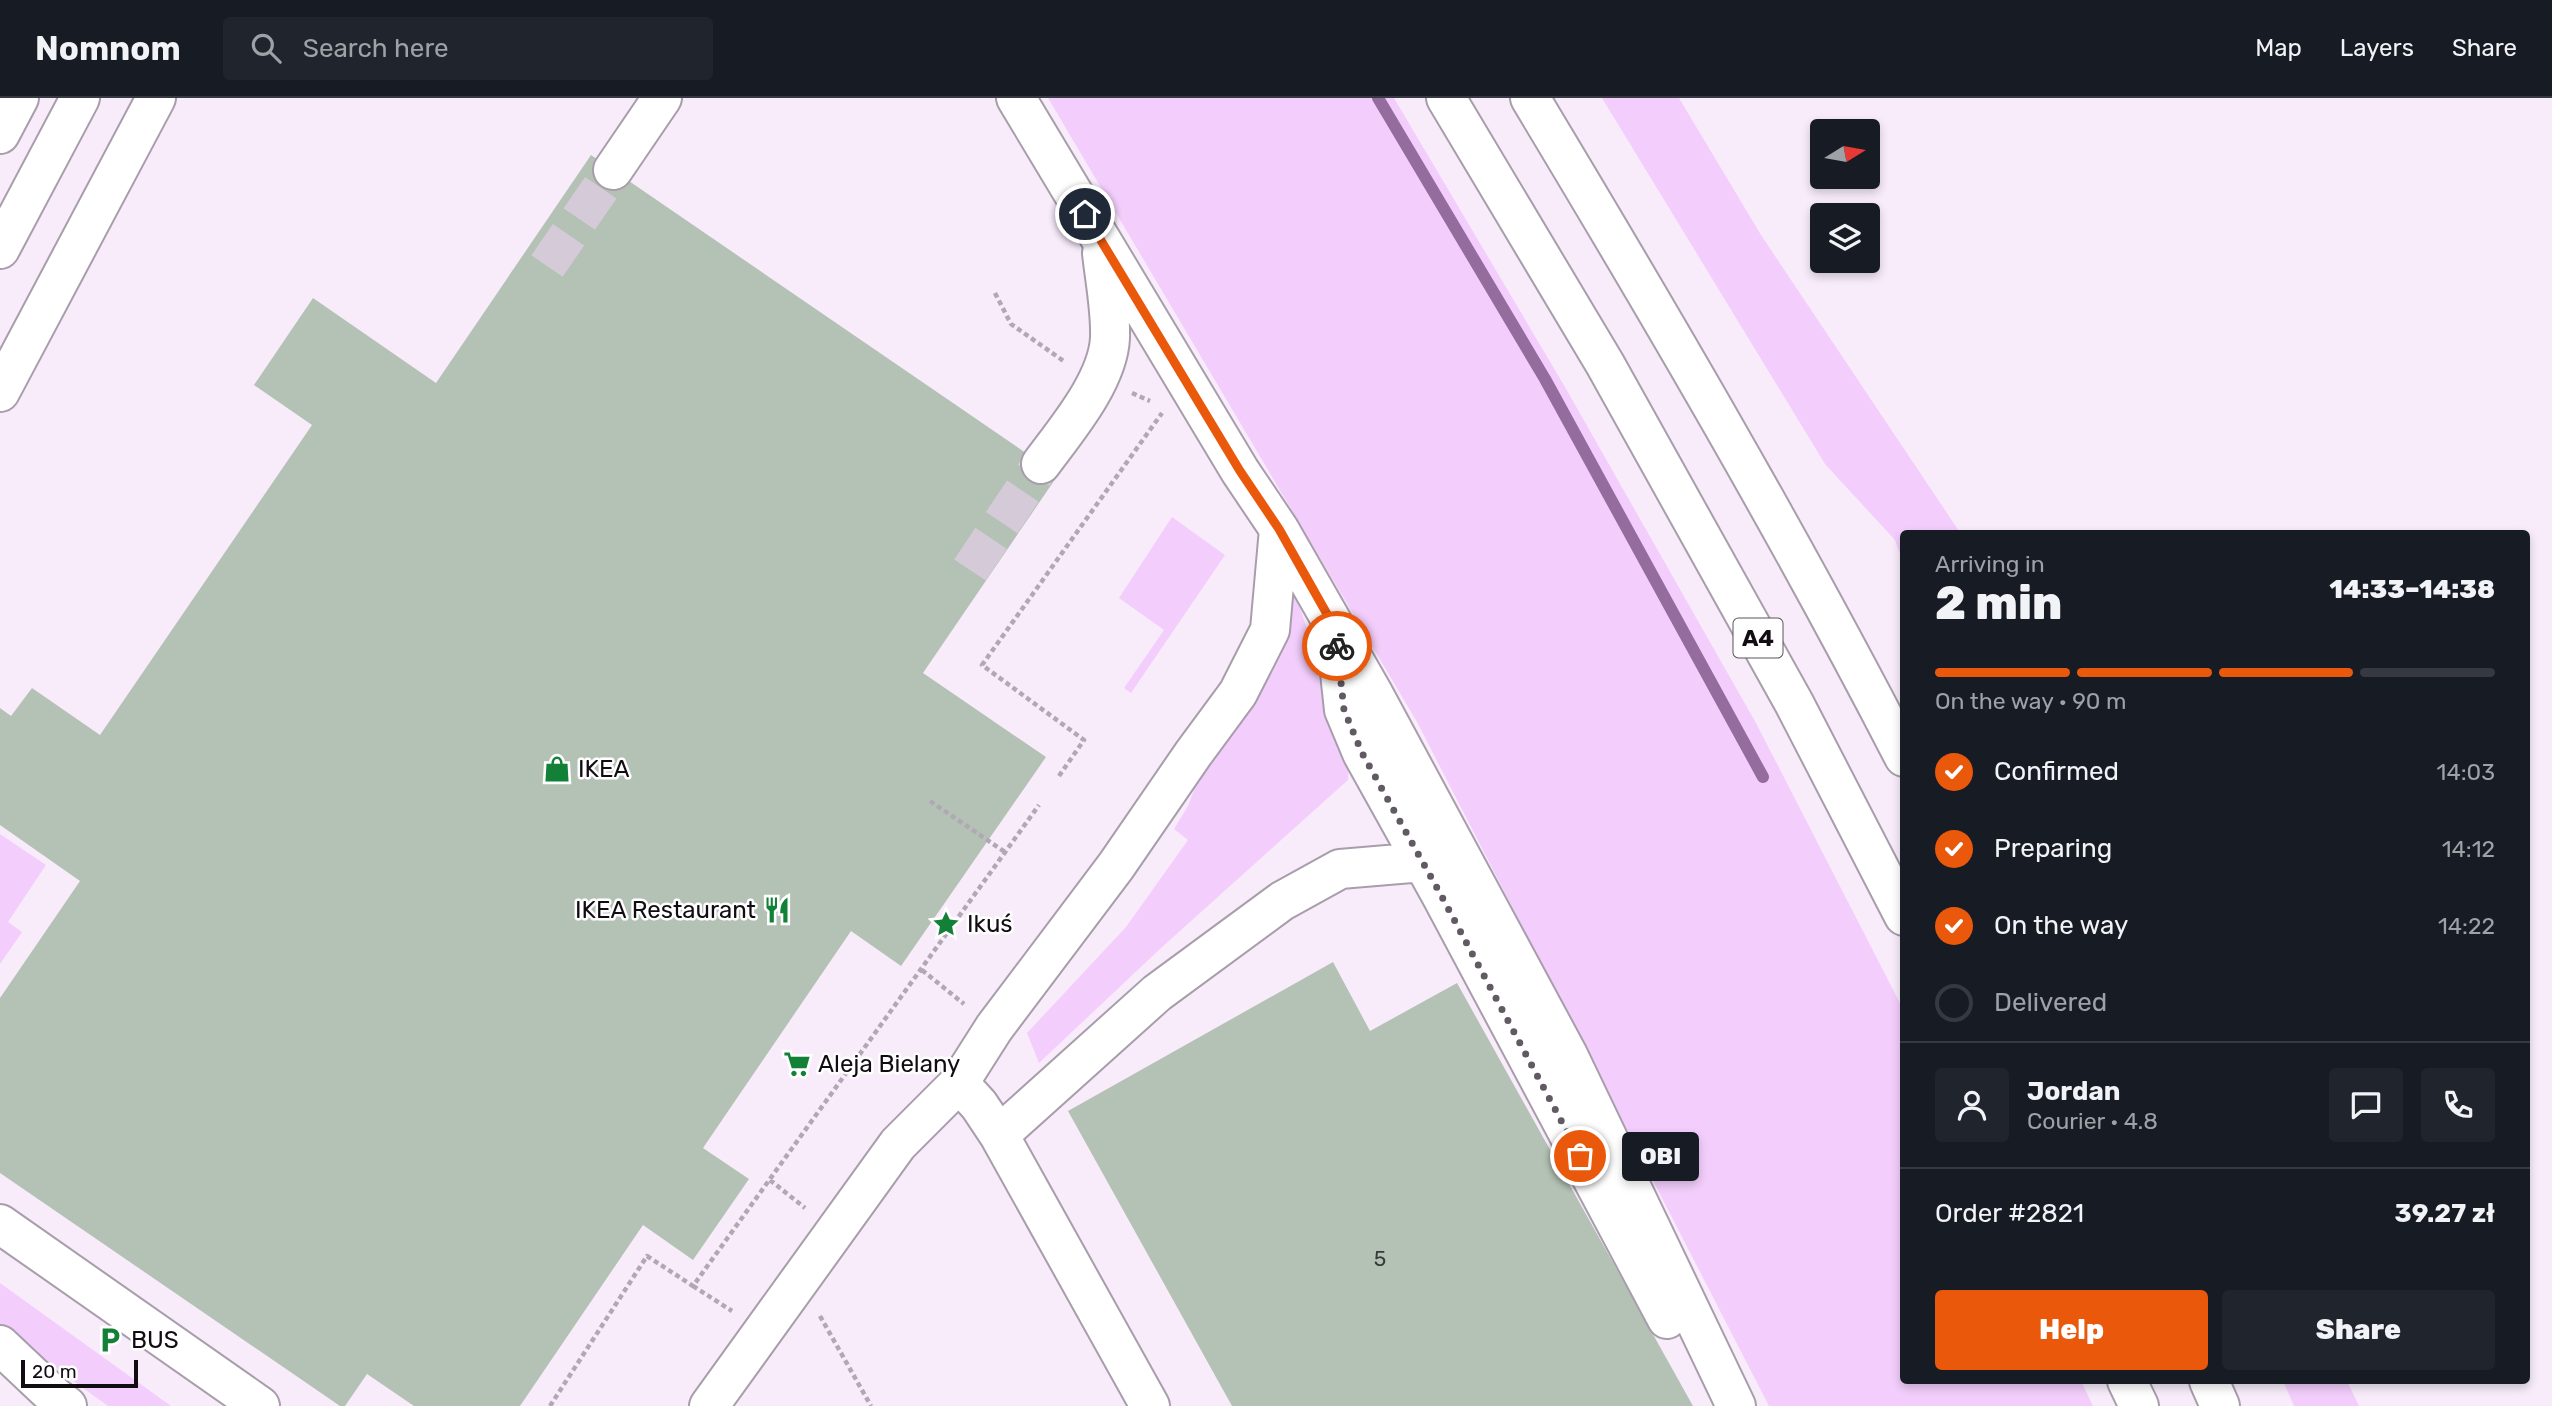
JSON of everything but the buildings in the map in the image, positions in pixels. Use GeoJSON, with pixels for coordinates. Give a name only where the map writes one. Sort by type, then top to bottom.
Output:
{"type":"FeatureCollection","features":[{"type":"Feature","properties":{"kind":"main road"},"geometry":{"type":"LineString","coordinates":[[0,134],[19,98]]}},
{"type":"Feature","properties":{"kind":"main road"},"geometry":{"type":"LineString","coordinates":[[0,249],[80,98]]}},
{"type":"Feature","properties":{"kind":"main road"},"geometry":{"type":"LineString","coordinates":[[0,392],[156,98]]}},
{"type":"Feature","properties":{"kind":"main road"},"geometry":{"type":"LineString","coordinates":[[613,170],[662,98]]}},
{"type":"Feature","properties":{"kind":"main road"},"geometry":{"type":"LineString","coordinates":[[1016,98],[1240,471],[1279,529],[1336,630],[1568,1055],[1731,1395]]}},
{"type":"Feature","properties":{"kind":"main road","name":"A4"},"geometry":{"type":"LineString","coordinates":[[1446,98],[1605,365],[1794,703],[1900,908]]}},
{"type":"Feature","properties":{"kind":"main road"},"geometry":{"type":"LineString","coordinates":[[1530,98],[1668,327],[1857,666],[1900,749]]}},
{"type":"Feature","properties":{"kind":"main road"},"geometry":{"type":"LineString","coordinates":[[1041,464],[1104,366],[1110,340],[1109,305],[1099,237]]}},
{"type":"Feature","properties":{"kind":"main road"},"geometry":{"type":"LineString","coordinates":[[709,1406],[898,1144],[959,1083],[994,1028],[1116,866],[1238,693],[1270,630],[1279,529]]}},
{"type":"Feature","properties":{"kind":"main road"},"geometry":{"type":"LineString","coordinates":[[1336,630],[1344,710],[1362,753],[1688,1358],[1731,1395]]}},
{"type":"Feature","properties":{"kind":"main road"},"geometry":{"type":"LineString","coordinates":[[999,1135],[1157,993],[1282,901],[1340,869],[1423,862]]}},
{"type":"Feature","properties":{"kind":"main road"},"geometry":{"type":"LineString","coordinates":[[959,1083],[979,1105],[999,1135],[1150,1406]]}},
{"type":"Feature","properties":{"kind":"main road"},"geometry":{"type":"LineString","coordinates":[[0,1224],[260,1406]]}},
{"type":"Feature","properties":{"kind":"main road"},"geometry":{"type":"LineString","coordinates":[[0,1345],[67,1406]]}},
{"type":"Feature","properties":{"kind":"main road"},"geometry":{"type":"LineString","coordinates":[[2128,1384],[2139,1406]]}},
{"type":"Feature","properties":{"kind":"main road"},"geometry":{"type":"LineString","coordinates":[[2210,1384],[2220,1406]]}},
{"type":"Feature","properties":{"kind":"path"},"geometry":{"type":"LineString","coordinates":[[995,293],[1011,324],[1096,382],[1127,390],[1153,402]]}},
{"type":"Feature","properties":{"kind":"path"},"geometry":{"type":"LineString","coordinates":[[1059,776],[1084,740],[982,665],[1165,408]]}},
{"type":"Feature","properties":{"kind":"path"},"geometry":{"type":"LineString","coordinates":[[930,801],[1005,852]]}},
{"type":"Feature","properties":{"kind":"path"},"geometry":{"type":"LineString","coordinates":[[550,1406],[648,1256],[693,1286],[1039,805]]}},
{"type":"Feature","properties":{"kind":"path"},"geometry":{"type":"LineString","coordinates":[[922,970],[968,1007]]}},
{"type":"Feature","properties":{"kind":"path"},"geometry":{"type":"LineString","coordinates":[[770,1180],[808,1210]]}},
{"type":"Feature","properties":{"kind":"path"},"geometry":{"type":"LineString","coordinates":[[818,1312],[871,1406]]}},
{"type":"Feature","properties":{"kind":"shaded area"},"geometry":{"type":"Polygon","coordinates":[[[1048,98],[1394,98],[1565,387],[1756,723],[1900,1003],[1900,1384],[2082,1384],[2093,1406],[1769,1406],[1417,722],[1048,98]]]}},
{"type":"Feature","properties":{"kind":"shaded area"},"geometry":{"type":"Polygon","coordinates":[[[1602,98],[1679,98],[1761,235],[1958,530],[1900,530],[1900,554],[1895,540],[1825,464],[1602,98]]]}},
{"type":"Feature","properties":{"kind":"shaded area"},"geometry":{"type":"Polygon","coordinates":[[[1172,517],[1225,555],[1131,693],[1124,688],[1164,630],[1119,598],[1172,517]]]}},
{"type":"Feature","properties":{"kind":"shaded area"},"geometry":{"type":"Polygon","coordinates":[[[1289,586],[1302,614],[1324,696],[1344,748],[1348,780],[1161,948],[1039,1063],[1027,1033],[1126,927],[1188,840],[1174,829],[1188,806],[1203,766],[1289,586]]]}},
{"type":"Feature","properties":{"kind":"shaded area"},"geometry":{"type":"Polygon","coordinates":[[[0,834],[46,865],[8,922],[22,932],[0,964],[0,834]]]}},
{"type":"Feature","properties":{"kind":"shaded area"},"geometry":{"type":"Polygon","coordinates":[[[0,1283],[171,1406],[108,1406],[0,1328],[0,1283]]]}},
{"type":"Feature","properties":{"kind":"shaded area"},"geometry":{"type":"Polygon","coordinates":[[[2284,1384],[2348,1384],[2359,1406],[2294,1406],[2284,1384]]]}},
{"type":"Feature","properties":{"kind":"waterway"},"geometry":{"type":"LineString","coordinates":[[1378,98],[1545,379],[1763,777]]}},
{"type":"Feature","properties":{"kind":"tunnel"},"geometry":{"type":"LineString","coordinates":[[547,266],[613,170]]}},
{"type":"Feature","properties":{"kind":"tunnel"},"geometry":{"type":"LineString","coordinates":[[970,570],[1041,464]]}},
{"type":"Feature","properties":{"kind":"way so far"},"geometry":{"type":"LineString","coordinates":[[1337,646],[1344,710],[1362,753],[1580,1156]]}},
{"type":"Feature","properties":{"kind":"place","name":"IKEA"},"geometry":{"type":"Point","coordinates":[557,769]}},
{"type":"Feature","properties":{"kind":"place","name":"IKEA Restaurant"},"geometry":{"type":"Point","coordinates":[777,910]}},
{"type":"Feature","properties":{"kind":"place","name":"Ikuś"},"geometry":{"type":"Point","coordinates":[946,924]}},
{"type":"Feature","properties":{"kind":"place","name":"Aleja Bielany"},"geometry":{"type":"Point","coordinates":[797,1064]}},
{"type":"Feature","properties":{"kind":"place","name":"OBI"},"geometry":{"type":"Point","coordinates":[1580,1156]}},
{"type":"Feature","properties":{"kind":"place","name":"BUS"},"geometry":{"type":"Point","coordinates":[110,1340]}},
{"type":"Feature","properties":{"kind":"route"},"geometry":{"type":"LineString","coordinates":[[1085,214],[1240,471],[1279,529],[1336,630],[1337,646]]}}]}
